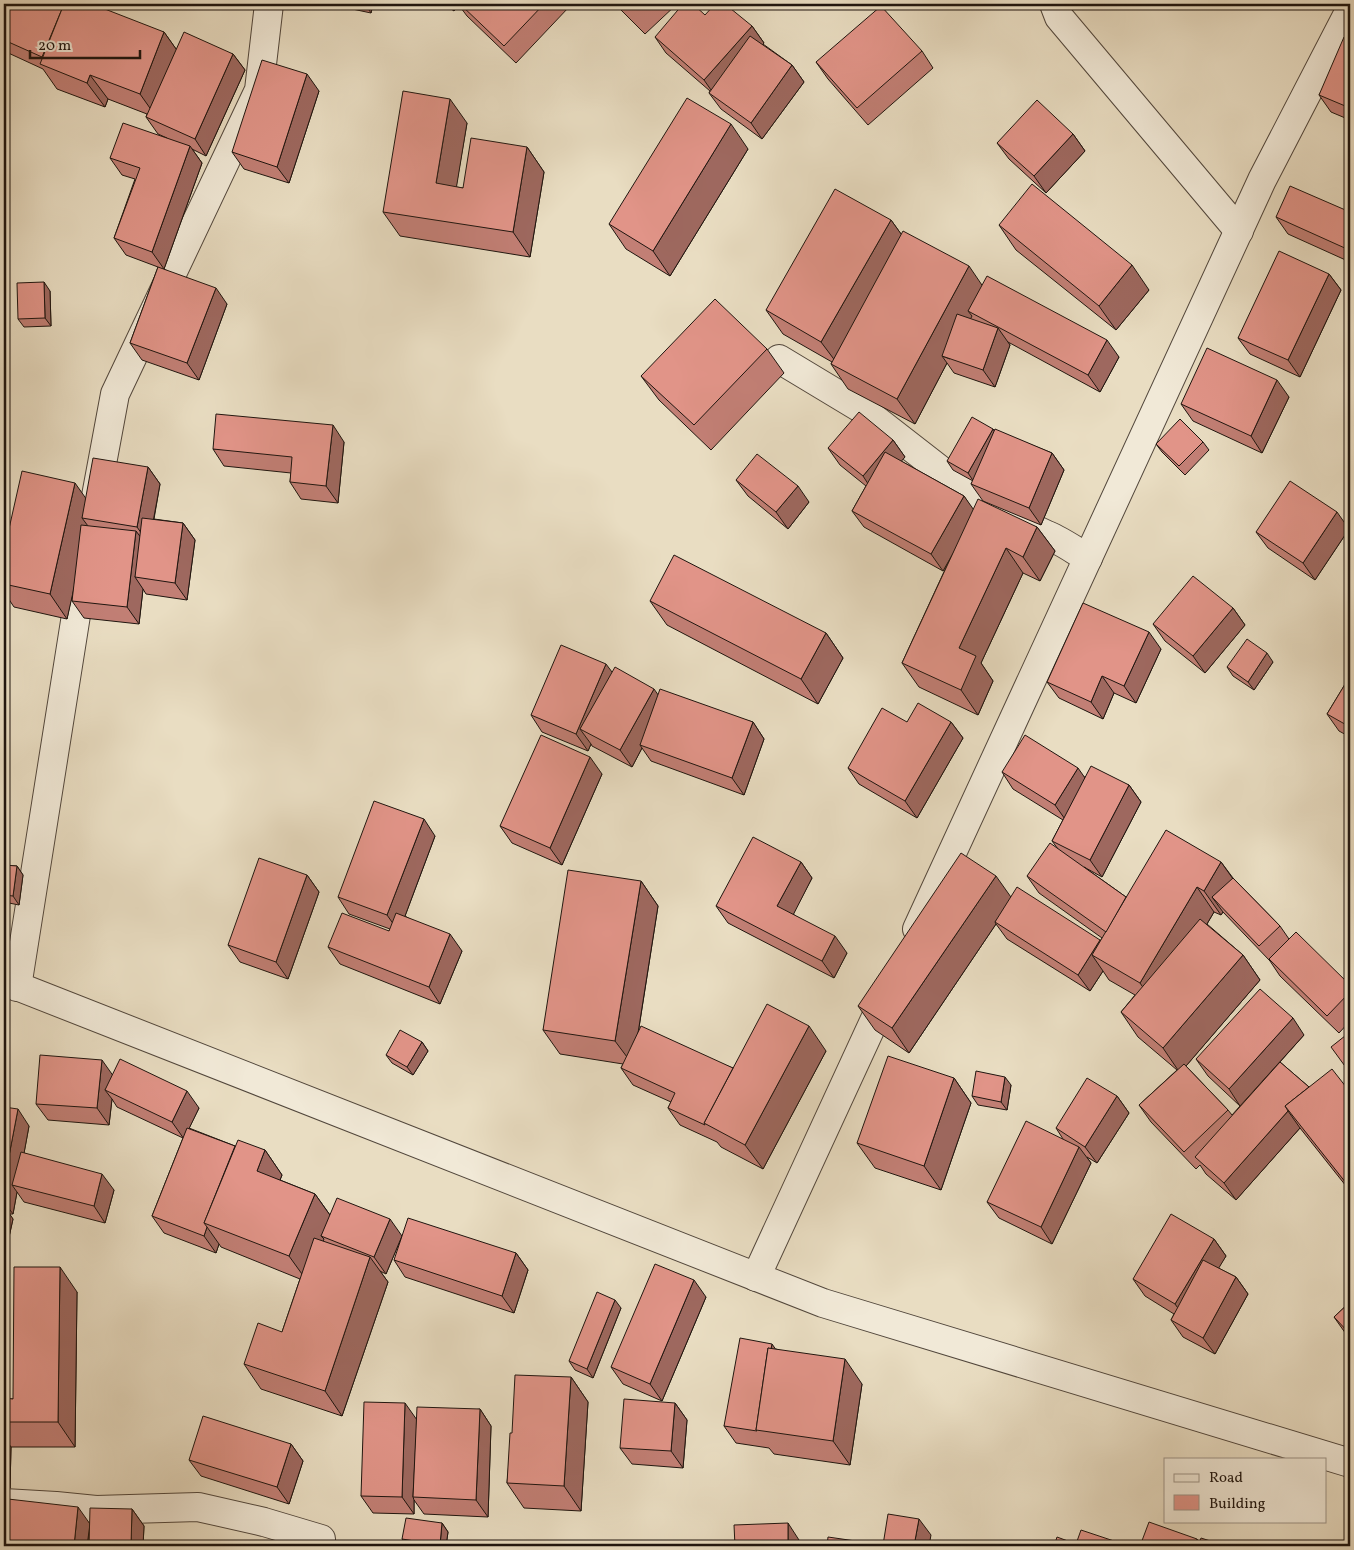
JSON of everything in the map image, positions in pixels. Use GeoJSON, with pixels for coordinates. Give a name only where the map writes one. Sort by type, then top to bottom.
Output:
{"type":"FeatureCollection","features":[{"type":"Feature","properties":{"kind":"street"},"geometry":{"type":"LineString","coordinates":[[269,4],[259,90],[115,394],[89,532],[11,984],[823,1303],[1350,1463]]}},
{"type":"Feature","properties":{"kind":"street"},"geometry":{"type":"LineString","coordinates":[[1054,4],[1059,18],[1239,231]]}},
{"type":"Feature","properties":{"kind":"street"},"geometry":{"type":"LineString","coordinates":[[756,1277],[1262,180],[1350,10]]}},
{"type":"Feature","properties":{"kind":"street"},"geometry":{"type":"LineString","coordinates":[[778,358],[862,409],[988,507],[1054,537],[1088,558]]}},
{"type":"Feature","properties":{"kind":"street"},"geometry":{"type":"LineString","coordinates":[[4,1503],[96,1510],[198,1506],[264,1522],[321,1539]]}},
{"type":"Feature","properties":{"kind":"building"},"geometry":{"type":"Polygon","coordinates":[[[4,4],[64,4],[42,57],[4,40],[4,4]]]}},
{"type":"Feature","properties":{"kind":"building"},"geometry":{"type":"Polygon","coordinates":[[[64,4],[92,4],[164,32],[140,94],[90,75],[87,83],[40,64],[64,4]]]}},
{"type":"Feature","properties":{"kind":"building"},"geometry":{"type":"Polygon","coordinates":[[[460,4],[544,4],[504,46],[460,4]]]}},
{"type":"Feature","properties":{"kind":"building"},"geometry":{"type":"Polygon","coordinates":[[[622,4],[634,4],[628,10],[622,4]]]}},
{"type":"Feature","properties":{"kind":"building"},"geometry":{"type":"Polygon","coordinates":[[[683,4],[693,4],[705,15],[715,4],[725,4],[752,26],[704,80],[655,37],[683,4]]]}},
{"type":"Feature","properties":{"kind":"building"},"geometry":{"type":"Polygon","coordinates":[[[881,6],[922,51],[857,108],[816,62],[881,6]]]}},
{"type":"Feature","properties":{"kind":"building"},"geometry":{"type":"Polygon","coordinates":[[[184,32],[233,54],[195,139],[146,117],[184,32]]]}},
{"type":"Feature","properties":{"kind":"building"},"geometry":{"type":"Polygon","coordinates":[[[750,36],[792,65],[751,123],[709,93],[750,36]]]}},
{"type":"Feature","properties":{"kind":"building"},"geometry":{"type":"Polygon","coordinates":[[[1344,37],[1350,40],[1350,108],[1319,95],[1344,37]]]}},
{"type":"Feature","properties":{"kind":"building"},"geometry":{"type":"Polygon","coordinates":[[[262,60],[307,74],[277,167],[232,152],[262,60]]]}},
{"type":"Feature","properties":{"kind":"building"},"geometry":{"type":"Polygon","coordinates":[[[403,91],[450,99],[436,183],[463,188],[471,138],[527,147],[513,232],[383,212],[403,91]]]}},
{"type":"Feature","properties":{"kind":"building"},"geometry":{"type":"Polygon","coordinates":[[[687,98],[731,124],[653,251],[609,224],[687,98]]]}},
{"type":"Feature","properties":{"kind":"building"},"geometry":{"type":"Polygon","coordinates":[[[1037,100],[1073,134],[1034,176],[997,143],[1037,100]]]}},
{"type":"Feature","properties":{"kind":"building"},"geometry":{"type":"Polygon","coordinates":[[[123,123],[190,146],[152,252],[114,238],[140,168],[110,158],[123,123]]]}},
{"type":"Feature","properties":{"kind":"building"},"geometry":{"type":"Polygon","coordinates":[[[1032,184],[1132,265],[1099,306],[999,225],[1032,184]]]}},
{"type":"Feature","properties":{"kind":"building"},"geometry":{"type":"Polygon","coordinates":[[[1290,186],[1350,212],[1350,242],[1347,249],[1276,217],[1290,186]]]}},
{"type":"Feature","properties":{"kind":"building"},"geometry":{"type":"Polygon","coordinates":[[[835,189],[891,220],[821,342],[766,310],[835,189]]]}},
{"type":"Feature","properties":{"kind":"building"},"geometry":{"type":"Polygon","coordinates":[[[903,231],[969,266],[897,399],[831,364],[903,231]]]}},
{"type":"Feature","properties":{"kind":"building"},"geometry":{"type":"Polygon","coordinates":[[[1279,251],[1329,274],[1288,360],[1238,338],[1279,251]]]}},
{"type":"Feature","properties":{"kind":"building"},"geometry":{"type":"Polygon","coordinates":[[[158,267],[216,288],[187,363],[130,343],[158,267]]]}},
{"type":"Feature","properties":{"kind":"building"},"geometry":{"type":"Polygon","coordinates":[[[987,276],[1107,340],[1088,375],[968,311],[987,276]]]}},
{"type":"Feature","properties":{"kind":"building"},"geometry":{"type":"Polygon","coordinates":[[[44,282],[45,318],[18,319],[17,283],[44,282]]]}},
{"type":"Feature","properties":{"kind":"building"},"geometry":{"type":"Polygon","coordinates":[[[715,299],[767,349],[694,425],[641,376],[715,299]]]}},
{"type":"Feature","properties":{"kind":"building"},"geometry":{"type":"Polygon","coordinates":[[[957,314],[998,328],[983,370],[942,356],[957,314]]]}},
{"type":"Feature","properties":{"kind":"building"},"geometry":{"type":"Polygon","coordinates":[[[1207,348],[1277,380],[1251,436],[1181,404],[1207,348]]]}},
{"type":"Feature","properties":{"kind":"building"},"geometry":{"type":"Polygon","coordinates":[[[859,412],[893,440],[863,476],[828,448],[859,412]]]}},
{"type":"Feature","properties":{"kind":"building"},"geometry":{"type":"Polygon","coordinates":[[[216,414],[333,425],[326,486],[290,482],[292,457],[213,449],[216,414]]]}},
{"type":"Feature","properties":{"kind":"building"},"geometry":{"type":"Polygon","coordinates":[[[972,417],[993,429],[968,473],[947,461],[972,417]]]}},
{"type":"Feature","properties":{"kind":"building"},"geometry":{"type":"Polygon","coordinates":[[[1180,419],[1203,442],[1179,466],[1156,444],[1180,419]]]}},
{"type":"Feature","properties":{"kind":"building"},"geometry":{"type":"Polygon","coordinates":[[[995,429],[1052,453],[1029,508],[971,484],[995,429]]]}},
{"type":"Feature","properties":{"kind":"building"},"geometry":{"type":"Polygon","coordinates":[[[885,452],[964,496],[931,554],[852,511],[885,452]]]}},
{"type":"Feature","properties":{"kind":"building"},"geometry":{"type":"Polygon","coordinates":[[[757,454],[798,486],[776,512],[736,480],[757,454]]]}},
{"type":"Feature","properties":{"kind":"building"},"geometry":{"type":"Polygon","coordinates":[[[93,458],[148,467],[137,527],[82,518],[93,458]]]}},
{"type":"Feature","properties":{"kind":"building"},"geometry":{"type":"Polygon","coordinates":[[[22,471],[75,483],[50,594],[4,584],[4,551],[22,471]]]}},
{"type":"Feature","properties":{"kind":"building"},"geometry":{"type":"Polygon","coordinates":[[[1290,481],[1337,512],[1303,563],[1256,532],[1290,481]]]}},
{"type":"Feature","properties":{"kind":"building"},"geometry":{"type":"Polygon","coordinates":[[[978,499],[1037,527],[1023,557],[1006,548],[959,648],[976,656],[961,690],[902,663],[978,499]]]}},
{"type":"Feature","properties":{"kind":"building"},"geometry":{"type":"Polygon","coordinates":[[[142,518],[183,523],[175,583],[135,577],[142,518]]]}},
{"type":"Feature","properties":{"kind":"building"},"geometry":{"type":"Polygon","coordinates":[[[81,525],[136,531],[127,607],[72,601],[81,525]]]}},
{"type":"Feature","properties":{"kind":"building"},"geometry":{"type":"Polygon","coordinates":[[[674,555],[826,633],[801,679],[650,601],[674,555]]]}},
{"type":"Feature","properties":{"kind":"building"},"geometry":{"type":"Polygon","coordinates":[[[1193,576],[1233,608],[1193,656],[1153,624],[1193,576]]]}},
{"type":"Feature","properties":{"kind":"building"},"geometry":{"type":"Polygon","coordinates":[[[1083,603],[1149,632],[1124,686],[1102,676],[1091,702],[1047,682],[1083,603]]]}},
{"type":"Feature","properties":{"kind":"building"},"geometry":{"type":"Polygon","coordinates":[[[1247,639],[1267,653],[1248,682],[1227,667],[1247,639]]]}},
{"type":"Feature","properties":{"kind":"building"},"geometry":{"type":"Polygon","coordinates":[[[561,645],[606,664],[576,734],[531,715],[561,645]]]}},
{"type":"Feature","properties":{"kind":"building"},"geometry":{"type":"Polygon","coordinates":[[[615,667],[654,689],[620,750],[580,729],[615,667]]]}},
{"type":"Feature","properties":{"kind":"building"},"geometry":{"type":"Polygon","coordinates":[[[1350,676],[1350,727],[1327,714],[1350,676]]]}},
{"type":"Feature","properties":{"kind":"building"},"geometry":{"type":"Polygon","coordinates":[[[660,689],[753,722],[732,778],[640,745],[660,689]]]}},
{"type":"Feature","properties":{"kind":"building"},"geometry":{"type":"Polygon","coordinates":[[[918,703],[951,722],[905,801],[848,768],[882,708],[907,722],[918,703]]]}},
{"type":"Feature","properties":{"kind":"building"},"geometry":{"type":"Polygon","coordinates":[[[541,735],[590,757],[550,848],[500,826],[541,735]]]}},
{"type":"Feature","properties":{"kind":"building"},"geometry":{"type":"Polygon","coordinates":[[[1025,735],[1078,768],[1055,805],[1002,772],[1025,735]]]}},
{"type":"Feature","properties":{"kind":"building"},"geometry":{"type":"Polygon","coordinates":[[[1091,766],[1129,785],[1090,860],[1052,841],[1091,766]]]}},
{"type":"Feature","properties":{"kind":"building"},"geometry":{"type":"Polygon","coordinates":[[[374,801],[424,819],[387,915],[338,897],[374,801]]]}},
{"type":"Feature","properties":{"kind":"building"},"geometry":{"type":"Polygon","coordinates":[[[1166,830],[1221,862],[1204,891],[1197,887],[1140,983],[1092,955],[1166,830]]]}},
{"type":"Feature","properties":{"kind":"building"},"geometry":{"type":"Polygon","coordinates":[[[753,837],[801,862],[777,906],[835,936],[822,961],[716,906],[753,837]]]}},
{"type":"Feature","properties":{"kind":"building"},"geometry":{"type":"Polygon","coordinates":[[[1050,843],[1126,897],[1106,932],[1027,876],[1050,843]]]}},
{"type":"Feature","properties":{"kind":"building"},"geometry":{"type":"Polygon","coordinates":[[[961,853],[996,876],[892,1028],[858,1006],[961,853]]]}},
{"type":"Feature","properties":{"kind":"building"},"geometry":{"type":"Polygon","coordinates":[[[259,858],[307,875],[276,962],[228,945],[259,858]]]}},
{"type":"Feature","properties":{"kind":"building"},"geometry":{"type":"Polygon","coordinates":[[[4,865],[17,866],[13,896],[4,895],[4,865]]]}},
{"type":"Feature","properties":{"kind":"building"},"geometry":{"type":"Polygon","coordinates":[[[568,870],[641,881],[615,1041],[543,1030],[568,870]]]}},
{"type":"Feature","properties":{"kind":"building"},"geometry":{"type":"Polygon","coordinates":[[[1233,878],[1280,926],[1259,946],[1212,897],[1233,878]]]}},
{"type":"Feature","properties":{"kind":"building"},"geometry":{"type":"Polygon","coordinates":[[[1017,887],[1100,940],[1078,975],[995,922],[1017,887]]]}},
{"type":"Feature","properties":{"kind":"building"},"geometry":{"type":"Polygon","coordinates":[[[342,913],[389,931],[396,913],[450,934],[429,987],[328,947],[342,913]]]}},
{"type":"Feature","properties":{"kind":"building"},"geometry":{"type":"Polygon","coordinates":[[[1200,919],[1243,955],[1163,1048],[1121,1012],[1200,919]]]}},
{"type":"Feature","properties":{"kind":"building"},"geometry":{"type":"Polygon","coordinates":[[[1296,932],[1350,985],[1350,992],[1327,1016],[1269,959],[1296,932]]]}},
{"type":"Feature","properties":{"kind":"building"},"geometry":{"type":"Polygon","coordinates":[[[1260,989],[1293,1018],[1229,1089],[1196,1059],[1260,989]]]}},
{"type":"Feature","properties":{"kind":"building"},"geometry":{"type":"Polygon","coordinates":[[[767,1004],[809,1026],[745,1145],[704,1123],[767,1004]]]}},
{"type":"Feature","properties":{"kind":"building"},"geometry":{"type":"Polygon","coordinates":[[[641,1026],[733,1068],[704,1123],[705,1125],[668,1108],[675,1093],[621,1068],[641,1026]]]}},
{"type":"Feature","properties":{"kind":"building"},"geometry":{"type":"Polygon","coordinates":[[[400,1030],[422,1042],[407,1067],[386,1055],[400,1030]]]}},
{"type":"Feature","properties":{"kind":"building"},"geometry":{"type":"Polygon","coordinates":[[[1350,1032],[1350,1073],[1331,1047],[1350,1032]]]}},
{"type":"Feature","properties":{"kind":"building"},"geometry":{"type":"Polygon","coordinates":[[[40,1055],[102,1060],[97,1108],[36,1104],[40,1055]]]}},
{"type":"Feature","properties":{"kind":"building"},"geometry":{"type":"Polygon","coordinates":[[[888,1056],[954,1078],[924,1166],[857,1143],[888,1056]]]}},
{"type":"Feature","properties":{"kind":"building"},"geometry":{"type":"Polygon","coordinates":[[[120,1059],[187,1091],[172,1122],[105,1090],[120,1059]]]}},
{"type":"Feature","properties":{"kind":"building"},"geometry":{"type":"Polygon","coordinates":[[[1280,1062],[1309,1087],[1285,1106],[1288,1111],[1224,1183],[1195,1157],[1280,1062]]]}},
{"type":"Feature","properties":{"kind":"building"},"geometry":{"type":"Polygon","coordinates":[[[1184,1064],[1228,1110],[1184,1152],[1139,1105],[1184,1064]]]}},
{"type":"Feature","properties":{"kind":"building"},"geometry":{"type":"Polygon","coordinates":[[[1332,1069],[1350,1092],[1350,1188],[1285,1106],[1332,1069]]]}},
{"type":"Feature","properties":{"kind":"building"},"geometry":{"type":"Polygon","coordinates":[[[976,1071],[1005,1077],[1001,1102],[972,1096],[976,1071]]]}},
{"type":"Feature","properties":{"kind":"building"},"geometry":{"type":"Polygon","coordinates":[[[1087,1078],[1117,1096],[1085,1147],[1056,1128],[1087,1078]]]}},
{"type":"Feature","properties":{"kind":"building"},"geometry":{"type":"Polygon","coordinates":[[[4,1107],[18,1109],[4,1182],[4,1107]]]}},
{"type":"Feature","properties":{"kind":"building"},"geometry":{"type":"Polygon","coordinates":[[[1026,1121],[1079,1147],[1041,1227],[987,1202],[1026,1121]]]}},
{"type":"Feature","properties":{"kind":"building"},"geometry":{"type":"Polygon","coordinates":[[[187,1128],[235,1146],[204,1223],[207,1227],[204,1236],[152,1216],[187,1128]]]}},
{"type":"Feature","properties":{"kind":"building"},"geometry":{"type":"Polygon","coordinates":[[[238,1140],[265,1150],[257,1171],[315,1194],[289,1256],[204,1223],[238,1140]]]}},
{"type":"Feature","properties":{"kind":"building"},"geometry":{"type":"Polygon","coordinates":[[[21,1152],[102,1174],[94,1206],[12,1185],[21,1152]]]}},
{"type":"Feature","properties":{"kind":"building"},"geometry":{"type":"Polygon","coordinates":[[[337,1198],[390,1219],[374,1257],[321,1236],[337,1198]]]}},
{"type":"Feature","properties":{"kind":"building"},"geometry":{"type":"Polygon","coordinates":[[[4,1210],[7,1210],[4,1224],[4,1210]]]}},
{"type":"Feature","properties":{"kind":"building"},"geometry":{"type":"Polygon","coordinates":[[[1171,1214],[1214,1239],[1175,1304],[1133,1279],[1171,1214]]]}},
{"type":"Feature","properties":{"kind":"building"},"geometry":{"type":"Polygon","coordinates":[[[408,1218],[516,1253],[502,1296],[394,1260],[408,1218]]]}},
{"type":"Feature","properties":{"kind":"building"},"geometry":{"type":"Polygon","coordinates":[[[314,1238],[370,1257],[325,1391],[244,1364],[258,1323],[282,1332],[314,1238]]]}},
{"type":"Feature","properties":{"kind":"building"},"geometry":{"type":"Polygon","coordinates":[[[1203,1260],[1236,1277],[1203,1338],[1171,1320],[1203,1260]]]}},
{"type":"Feature","properties":{"kind":"building"},"geometry":{"type":"Polygon","coordinates":[[[655,1264],[694,1280],[650,1384],[611,1367],[655,1264]]]}},
{"type":"Feature","properties":{"kind":"building"},"geometry":{"type":"Polygon","coordinates":[[[14,1267],[60,1267],[58,1422],[4,1422],[4,1398],[13,1399],[14,1267]]]}},
{"type":"Feature","properties":{"kind":"building"},"geometry":{"type":"Polygon","coordinates":[[[597,1292],[615,1300],[587,1369],[569,1361],[597,1292]]]}},
{"type":"Feature","properties":{"kind":"building"},"geometry":{"type":"Polygon","coordinates":[[[1350,1302],[1350,1334],[1334,1317],[1350,1302]]]}},
{"type":"Feature","properties":{"kind":"building"},"geometry":{"type":"Polygon","coordinates":[[[740,1338],[772,1344],[771,1349],[768,1348],[757,1431],[724,1426],[740,1338]]]}},
{"type":"Feature","properties":{"kind":"building"},"geometry":{"type":"Polygon","coordinates":[[[768,1348],[845,1359],[833,1441],[756,1430],[768,1348]]]}},
{"type":"Feature","properties":{"kind":"building"},"geometry":{"type":"Polygon","coordinates":[[[515,1375],[571,1377],[564,1486],[507,1483],[515,1375]]]}},
{"type":"Feature","properties":{"kind":"building"},"geometry":{"type":"Polygon","coordinates":[[[624,1399],[675,1403],[671,1451],[620,1448],[624,1399]]]}},
{"type":"Feature","properties":{"kind":"building"},"geometry":{"type":"Polygon","coordinates":[[[364,1402],[405,1403],[402,1497],[361,1496],[364,1402]]]}},
{"type":"Feature","properties":{"kind":"building"},"geometry":{"type":"Polygon","coordinates":[[[417,1407],[480,1409],[476,1500],[413,1497],[417,1407]]]}},
{"type":"Feature","properties":{"kind":"building"},"geometry":{"type":"Polygon","coordinates":[[[203,1416],[291,1444],[277,1487],[189,1460],[203,1416]]]}},
{"type":"Feature","properties":{"kind":"building"},"geometry":{"type":"Polygon","coordinates":[[[8,1499],[78,1507],[74,1546],[4,1540],[8,1499]]]}},
{"type":"Feature","properties":{"kind":"building"},"geometry":{"type":"Polygon","coordinates":[[[90,1508],[132,1509],[131,1546],[89,1546],[90,1508]]]}},
{"type":"Feature","properties":{"kind":"building"},"geometry":{"type":"Polygon","coordinates":[[[888,1514],[919,1519],[914,1546],[827,1546],[828,1537],[883,1545],[888,1514]]]}},
{"type":"Feature","properties":{"kind":"building"},"geometry":{"type":"Polygon","coordinates":[[[406,1518],[442,1523],[440,1545],[402,1539],[406,1518]]]}},
{"type":"Feature","properties":{"kind":"building"},"geometry":{"type":"Polygon","coordinates":[[[1149,1522],[1197,1539],[1194,1546],[1140,1546],[1149,1522]]]}},
{"type":"Feature","properties":{"kind":"building"},"geometry":{"type":"Polygon","coordinates":[[[788,1523],[788,1546],[735,1546],[734,1525],[788,1523]]]}},
{"type":"Feature","properties":{"kind":"building"},"geometry":{"type":"Polygon","coordinates":[[[1081,1530],[1129,1546],[1054,1546],[1057,1537],[1076,1544],[1081,1530]]]}},
{"type":"Feature","properties":{"kind":"building"},"geometry":{"type":"Polygon","coordinates":[[[1201,1538],[1226,1546],[1198,1546],[1201,1538]]]}},
{"type":"Feature","properties":{"kind":"building"},"geometry":{"type":"Polygon","coordinates":[[[700,1543],[735,1543],[735,1546],[700,1546],[700,1543]]]}}]}
